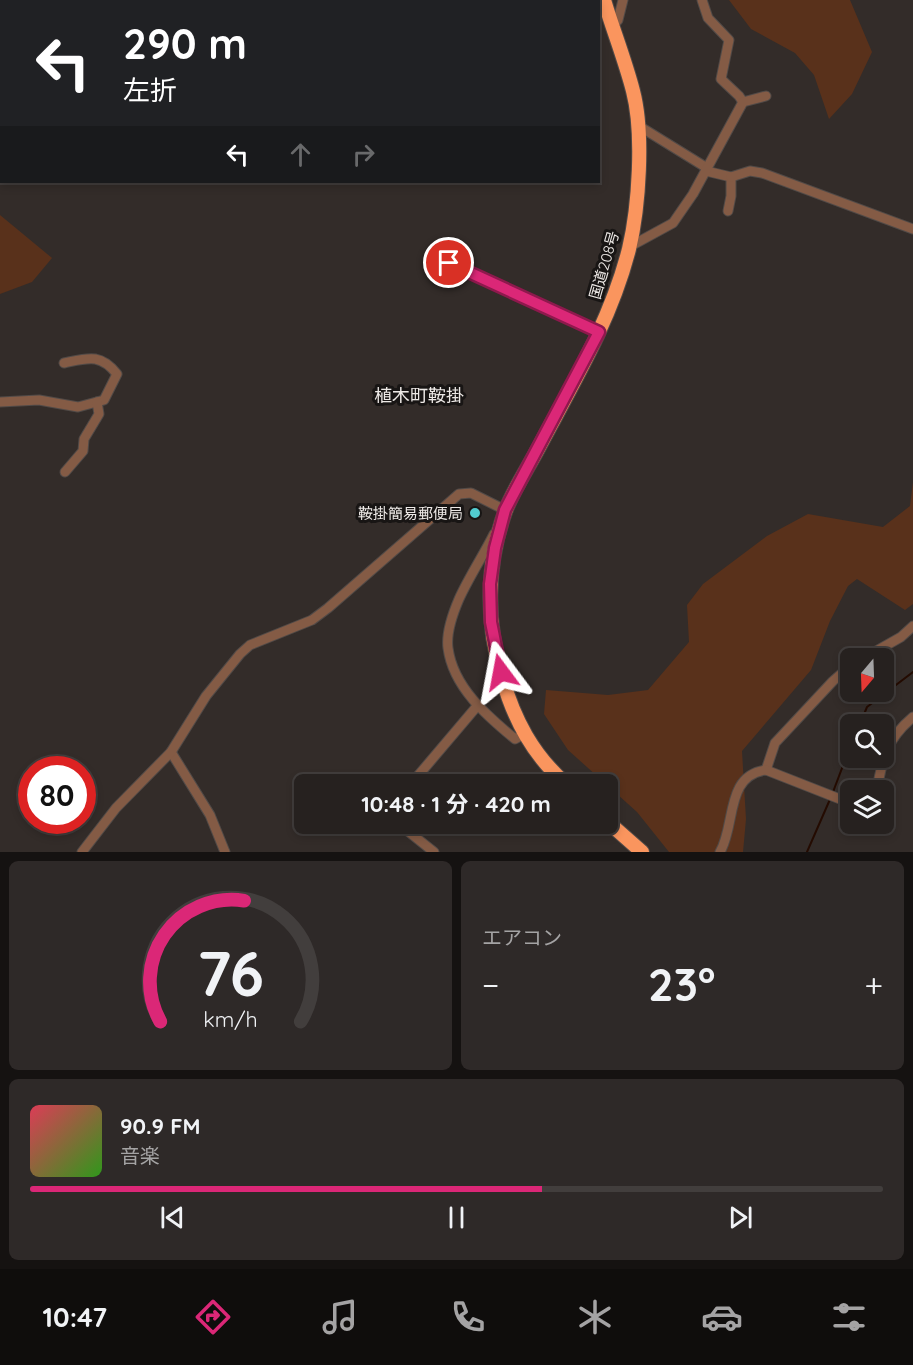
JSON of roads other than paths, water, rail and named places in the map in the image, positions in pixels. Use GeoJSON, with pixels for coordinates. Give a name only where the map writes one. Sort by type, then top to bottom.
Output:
{"type":"FeatureCollection","features":[{"type":"Feature","properties":{"kind":"highway","name":"国道208号"},"geometry":{"type":"LineString","coordinates":[[556,774],[535,753],[524,734],[506,690],[496,655],[491,622],[490,584],[505,510],[599,332],[618,286],[629,246],[635,205],[639,126],[633,93],[604,0]]}},
{"type":"Feature","properties":{"kind":"highway"},"geometry":{"type":"LineString","coordinates":[[618,831],[642,852]]}},
{"type":"Feature","properties":{"kind":"street"},"geometry":{"type":"LineString","coordinates":[[612,26],[618,20],[623,0]]}},
{"type":"Feature","properties":{"kind":"street"},"geometry":{"type":"LineString","coordinates":[[702,0],[708,18],[729,40],[721,79],[739,96],[742,102]]}},
{"type":"Feature","properties":{"kind":"street"},"geometry":{"type":"LineString","coordinates":[[629,246],[673,223],[693,195],[742,102],[766,96]]}},
{"type":"Feature","properties":{"kind":"street"},"geometry":{"type":"LineString","coordinates":[[639,126],[706,169],[731,177],[750,171],[762,173],[913,229]]}},
{"type":"Feature","properties":{"kind":"street"},"geometry":{"type":"LineString","coordinates":[[728,211],[731,177]]}},
{"type":"Feature","properties":{"kind":"street"},"geometry":{"type":"LineString","coordinates":[[449,263],[599,332]]}},
{"type":"Feature","properties":{"kind":"street"},"geometry":{"type":"LineString","coordinates":[[0,402],[39,400],[78,407],[104,400],[117,374],[107,363],[88,358],[64,363]]}},
{"type":"Feature","properties":{"kind":"street"},"geometry":{"type":"LineString","coordinates":[[65,472],[83,451],[84,439],[99,414],[97,402]]}},
{"type":"Feature","properties":{"kind":"street"},"geometry":{"type":"LineString","coordinates":[[82,852],[116,808],[171,752],[206,696],[240,654],[250,645],[312,620],[459,494],[471,493],[505,510],[459,599],[447,647],[452,662],[471,698],[515,739],[524,734]]}},
{"type":"Feature","properties":{"kind":"street"},"geometry":{"type":"LineString","coordinates":[[882,648],[901,637],[913,626]]}},
{"type":"Feature","properties":{"kind":"street"},"geometry":{"type":"LineString","coordinates":[[766,770],[775,743],[840,675]]}},
{"type":"Feature","properties":{"kind":"street"},"geometry":{"type":"LineString","coordinates":[[419,774],[478,705]]}},
{"type":"Feature","properties":{"kind":"street"},"geometry":{"type":"LineString","coordinates":[[879,780],[882,763],[895,732],[913,717]]}},
{"type":"Feature","properties":{"kind":"street"},"geometry":{"type":"LineString","coordinates":[[171,752],[220,836],[225,852]]}},
{"type":"Feature","properties":{"kind":"street"},"geometry":{"type":"LineString","coordinates":[[720,852],[727,839],[737,789],[747,776],[755,771],[766,770],[840,798]]}},
{"type":"Feature","properties":{"kind":"street"},"geometry":{"type":"LineString","coordinates":[[412,834],[434,852]]}},
{"type":"Feature","properties":{"kind":"street"},"geometry":{"type":"LineString","coordinates":[[216,852],[220,836]]}},
{"type":"Feature","properties":{"kind":"waterway"},"geometry":{"type":"LineString","coordinates":[[864,714],[867,707],[913,672]]}},
{"type":"Feature","properties":{"kind":"waterway"},"geometry":{"type":"LineString","coordinates":[[833,792],[842,768]]}},
{"type":"Feature","properties":{"kind":"waterway"},"geometry":{"type":"LineString","coordinates":[[807,852],[831,797]]}},
{"type":"Feature","properties":{"kind":"place","name":"鞍掛簡易郵便局"},"geometry":{"type":"Point","coordinates":[475,513]}},
{"type":"Feature","properties":{"kind":"district","name":"植木町鞍掛"},"geometry":{"type":"Point","coordinates":[419,395]}}]}
